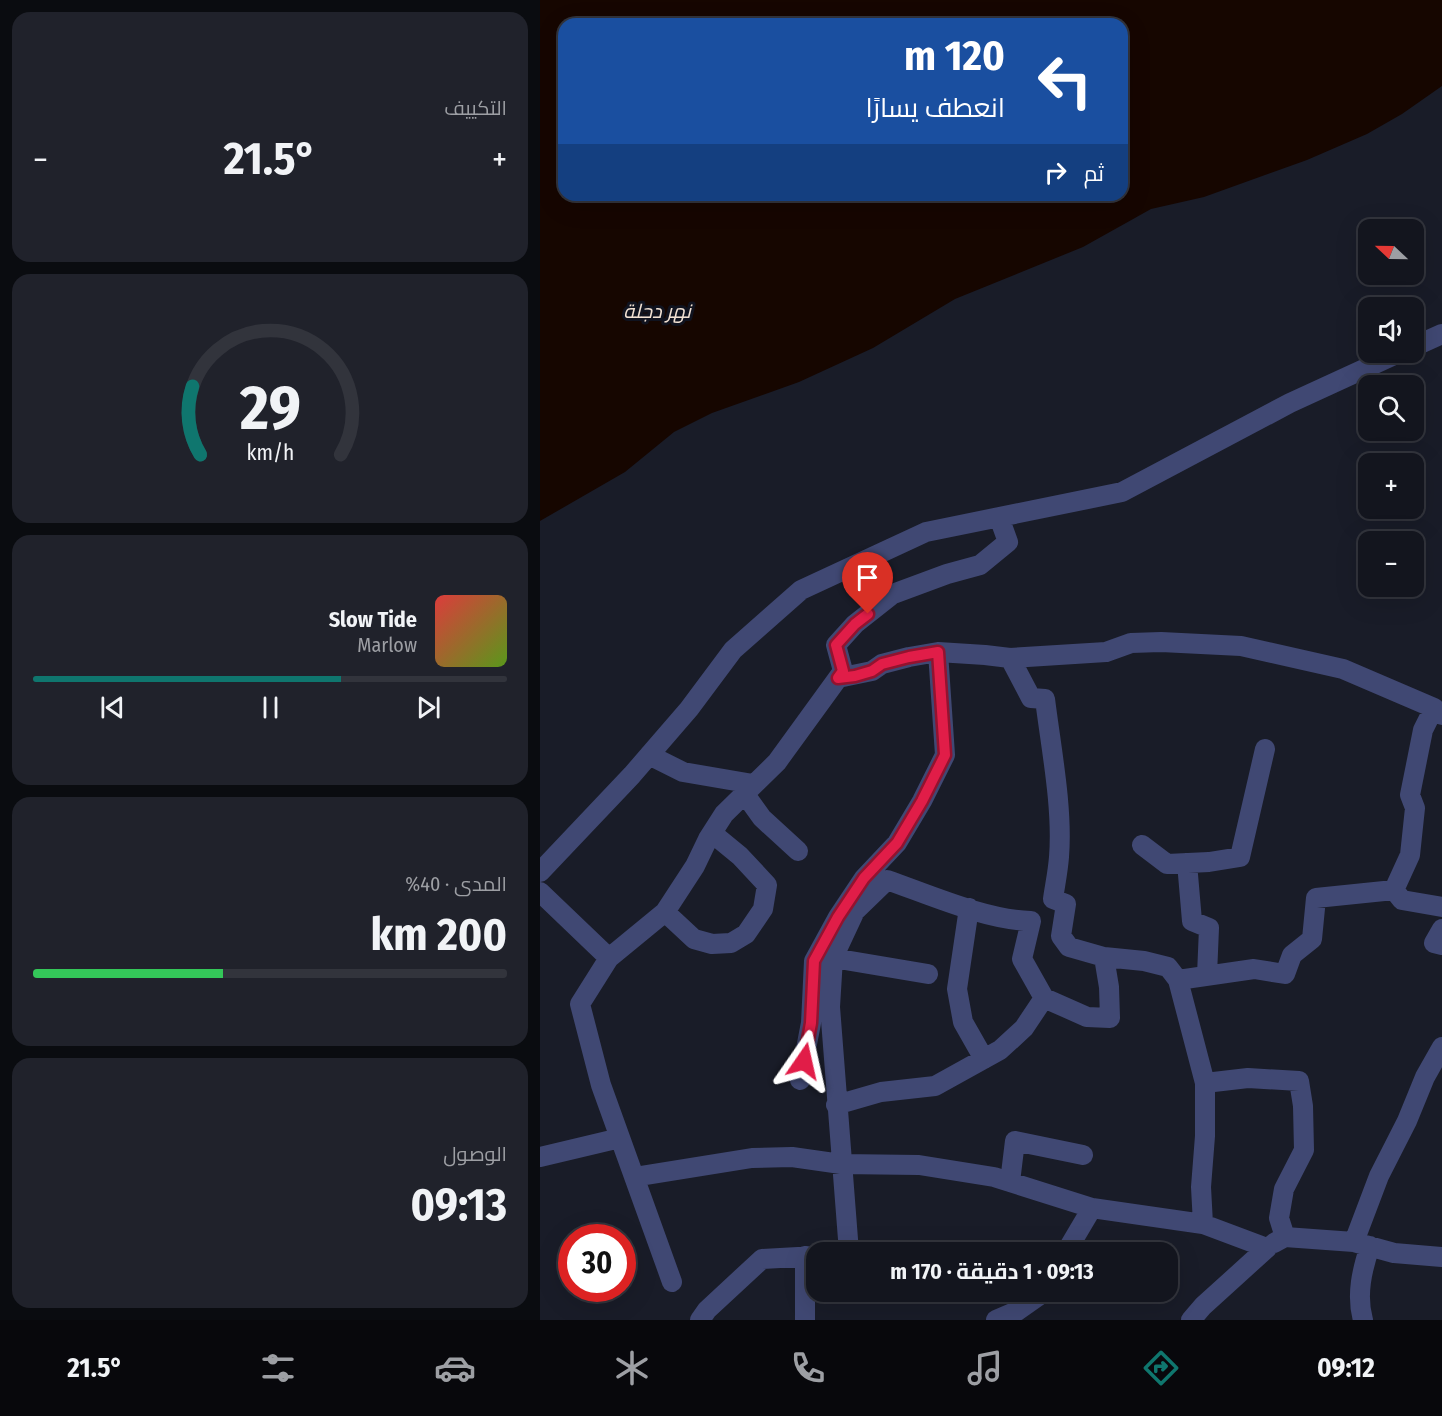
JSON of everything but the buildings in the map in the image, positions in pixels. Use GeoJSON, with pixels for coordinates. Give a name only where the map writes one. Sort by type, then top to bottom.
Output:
{"type":"FeatureCollection","features":[{"type":"Feature","properties":{"kind":"street"},"geometry":{"type":"LineString","coordinates":[[1424,342],[1442,334]]}},
{"type":"Feature","properties":{"kind":"street"},"geometry":{"type":"LineString","coordinates":[[540,873],[650,755],[689,709],[733,650],[801,590],[926,531],[1122,492],[1290,403],[1377,363]]}},
{"type":"Feature","properties":{"kind":"street"},"geometry":{"type":"LineString","coordinates":[[672,1282],[601,1085],[580,1004],[609,958],[664,912],[695,866],[724,814],[777,762],[843,671],[836,645],[855,624],[893,594],[947,574],[980,566],[1008,542],[999,517]]}},
{"type":"Feature","properties":{"kind":"street"},"geometry":{"type":"LineString","coordinates":[[838,678],[872,671],[882,664],[938,652],[1010,658],[1106,652],[1131,643],[1161,642],[1241,646],[1343,669],[1438,711],[1423,730],[1410,795],[1415,808],[1410,855],[1394,890]]}},
{"type":"Feature","properties":{"kind":"street"},"geometry":{"type":"LineString","coordinates":[[800,1080],[811,1023],[814,961],[838,917],[864,878],[897,843],[922,801],[945,755],[938,652]]}},
{"type":"Feature","properties":{"kind":"street"},"geometry":{"type":"LineString","coordinates":[[1010,658],[1031,699],[1045,699],[1056,781],[1059,829],[1059,856],[1053,899],[1066,904],[1061,936],[1069,947],[1104,957],[1144,961],[1168,967],[1178,980],[1205,1083],[1205,1136],[1201,1187],[1203,1224]]}},
{"type":"Feature","properties":{"kind":"street"},"geometry":{"type":"LineString","coordinates":[[1142,845],[1167,864],[1240,857],[1265,749]]}},
{"type":"Feature","properties":{"kind":"street"},"geometry":{"type":"LineString","coordinates":[[650,755],[683,772],[749,789]]}},
{"type":"Feature","properties":{"kind":"street"},"geometry":{"type":"LineString","coordinates":[[749,789],[762,818],[798,850]]}},
{"type":"Feature","properties":{"kind":"street"},"geometry":{"type":"LineString","coordinates":[[664,912],[694,939],[712,944],[731,943],[746,934],[763,909],[767,885],[740,856],[712,833]]}},
{"type":"Feature","properties":{"kind":"street"},"geometry":{"type":"LineString","coordinates":[[1188,863],[1192,921],[1209,928],[1207,975]]}},
{"type":"Feature","properties":{"kind":"street"},"geometry":{"type":"LineString","coordinates":[[848,1242],[830,1007],[833,958],[855,911],[887,880],[969,908],[1017,921],[1030,921],[1022,959],[1044,998],[1087,1017],[1110,1018],[1109,987],[1104,957]]}},
{"type":"Feature","properties":{"kind":"street"},"geometry":{"type":"LineString","coordinates":[[1394,890],[1402,900],[1442,907]]}},
{"type":"Feature","properties":{"kind":"street"},"geometry":{"type":"LineString","coordinates":[[1178,980],[1254,969],[1285,975],[1292,955],[1312,939],[1316,898],[1394,890]]}},
{"type":"Feature","properties":{"kind":"street"},"geometry":{"type":"LineString","coordinates":[[540,892],[609,958]]}},
{"type":"Feature","properties":{"kind":"street"},"geometry":{"type":"LineString","coordinates":[[969,908],[957,989],[963,1022],[984,1059]]}},
{"type":"Feature","properties":{"kind":"street"},"geometry":{"type":"LineString","coordinates":[[1442,929],[1434,943],[1442,945]]}},
{"type":"Feature","properties":{"kind":"street"},"geometry":{"type":"LineString","coordinates":[[833,958],[928,974]]}},
{"type":"Feature","properties":{"kind":"street"},"geometry":{"type":"LineString","coordinates":[[836,1106],[881,1092],[935,1086],[1000,1050],[1024,1028],[1044,998]]}},
{"type":"Feature","properties":{"kind":"street"},"geometry":{"type":"LineString","coordinates":[[1364,1320],[1361,1312],[1362,1244],[1379,1176],[1407,1121],[1425,1077],[1442,1047]]}},
{"type":"Feature","properties":{"kind":"street"},"geometry":{"type":"LineString","coordinates":[[1205,1083],[1248,1078],[1299,1081],[1303,1106],[1304,1150],[1284,1189],[1279,1218],[1285,1237]]}},
{"type":"Feature","properties":{"kind":"street"},"geometry":{"type":"LineString","coordinates":[[540,1157],[620,1138]]}},
{"type":"Feature","properties":{"kind":"street"},"geometry":{"type":"LineString","coordinates":[[1010,1182],[1015,1141],[1083,1155]]}},
{"type":"Feature","properties":{"kind":"street"},"geometry":{"type":"LineString","coordinates":[[634,1177],[752,1158],[792,1157],[841,1164],[920,1165],[994,1177],[1092,1208],[1203,1224],[1267,1248]]}},
{"type":"Feature","properties":{"kind":"street"},"geometry":{"type":"LineString","coordinates":[[1072,1242],[1092,1208]]}},
{"type":"Feature","properties":{"kind":"street"},"geometry":{"type":"LineString","coordinates":[[1191,1320],[1203,1306],[1267,1248],[1285,1237],[1362,1244],[1394,1253],[1442,1257]]}},
{"type":"Feature","properties":{"kind":"street"},"geometry":{"type":"LineString","coordinates":[[700,1320],[707,1310],[762,1259],[806,1256]]}},
{"type":"Feature","properties":{"kind":"street"},"geometry":{"type":"LineString","coordinates":[[805,1320],[806,1302]]}},
{"type":"Feature","properties":{"kind":"street"},"geometry":{"type":"LineString","coordinates":[[996,1320],[1017,1311],[1030,1302]]}},
{"type":"Feature","properties":{"kind":"water","name":"نهر دجلة"},"geometry":{"type":"Polygon","coordinates":[[[540,0],[1442,0],[1442,86],[1402,114],[1367,134],[1307,160],[1204,197],[1151,209],[1083,247],[955,299],[873,348],[799,382],[712,413],[674,432],[625,472],[540,521],[540,0]]]}},
{"type":"Feature","properties":{"kind":"route"},"geometry":{"type":"LineString","coordinates":[[804,1061],[811,1023],[814,961],[838,917],[864,878],[897,843],[922,801],[945,755],[938,652],[882,664],[872,671],[838,678],[843,671],[836,645],[855,624],[868,614]]}}]}
